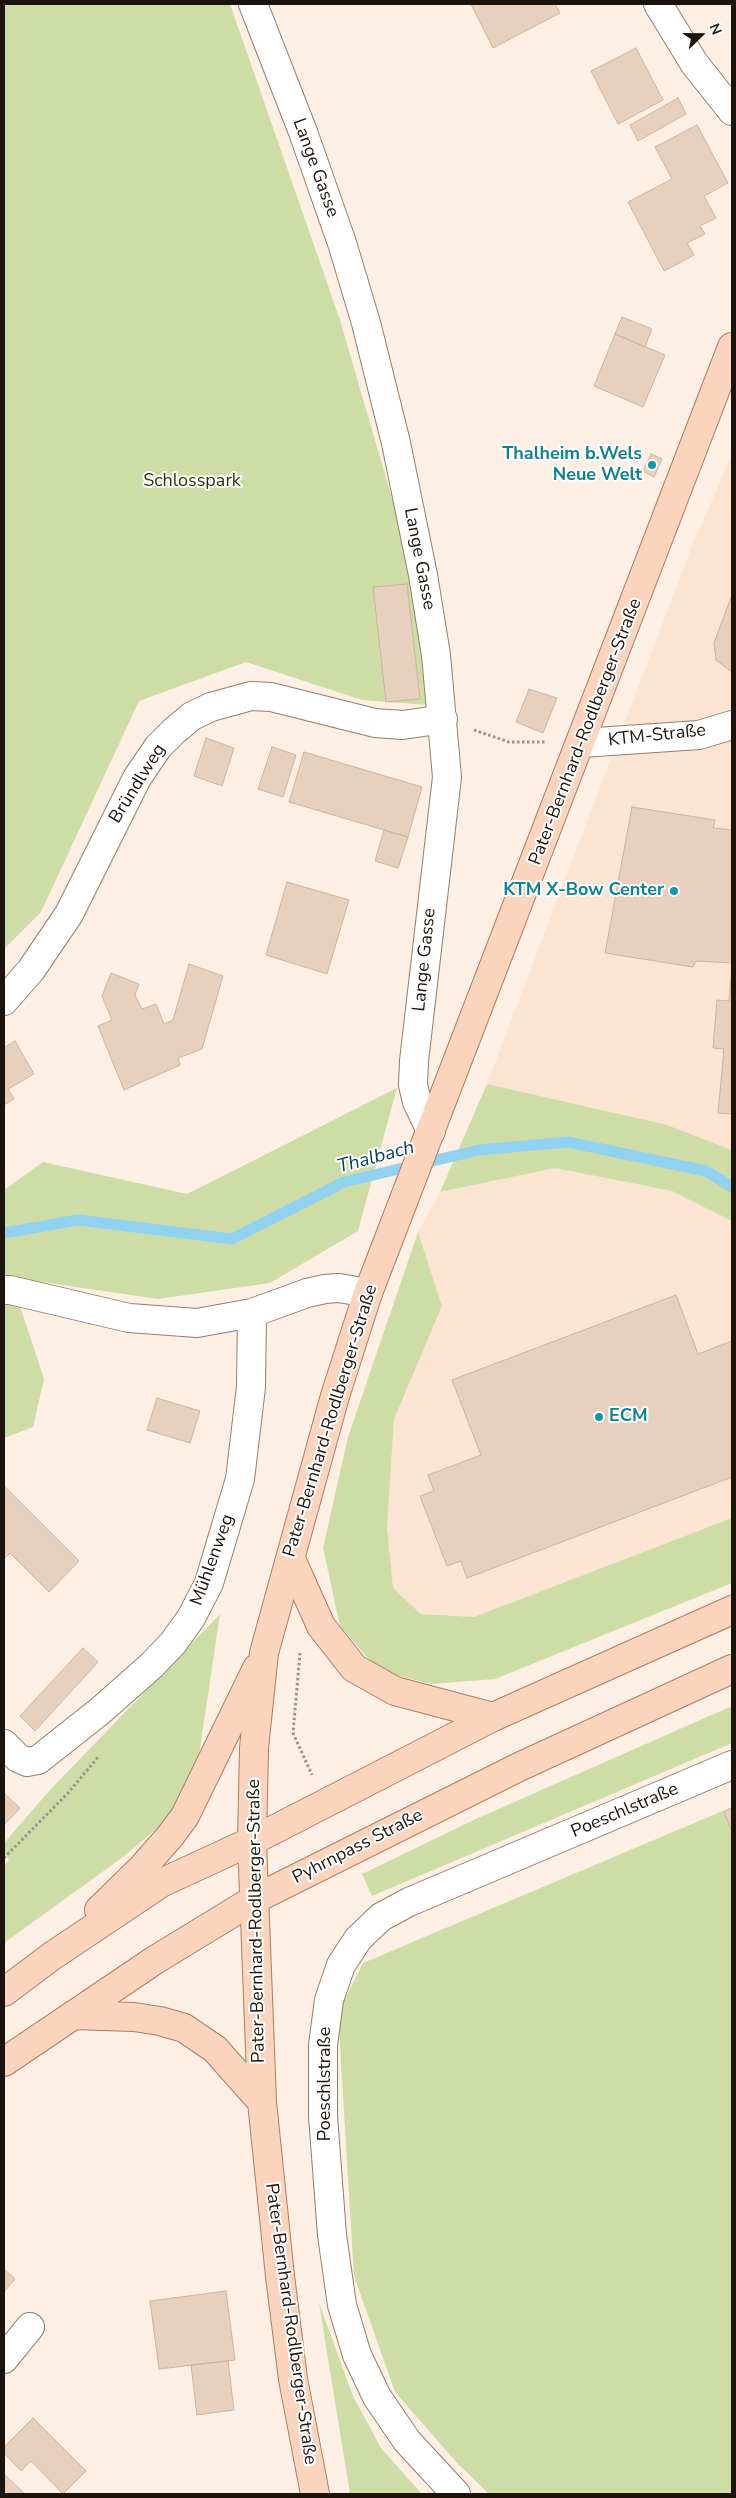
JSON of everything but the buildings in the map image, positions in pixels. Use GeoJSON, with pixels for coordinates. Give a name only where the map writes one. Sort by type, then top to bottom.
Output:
{"type":"FeatureCollection","features":[{"type":"Feature","properties":{"kind":"main road","name":"Pater-Bernhard-Rodlberger-Straße"},"geometry":{"type":"LineString","coordinates":[[315,2494],[293,2379],[262,2102],[252,1841],[254,1748],[264,1653],[335,1396],[368,1293],[402,1200],[431,1131],[582,743],[732,347]]}},
{"type":"Feature","properties":{"kind":"main road"},"geometry":{"type":"LineString","coordinates":[[291,1559],[321,1626],[354,1668],[395,1691],[493,1717]]}},
{"type":"Feature","properties":{"kind":"main road"},"geometry":{"type":"LineString","coordinates":[[4,1992],[52,1956],[161,1884],[252,1841],[493,1717],[732,1610]]}},
{"type":"Feature","properties":{"kind":"main road"},"geometry":{"type":"LineString","coordinates":[[52,1956],[142,1868],[172,1835],[185,1816],[264,1653]]}},
{"type":"Feature","properties":{"kind":"main road","name":"Pyhrnpass Straße"},"geometry":{"type":"LineString","coordinates":[[4,2062],[155,1960],[255,1899],[519,1768],[732,1669]]}},
{"type":"Feature","properties":{"kind":"main road"},"geometry":{"type":"LineString","coordinates":[[73,2015],[134,2017],[160,2020],[184,2028],[215,2049],[262,2102]]}},
{"type":"Feature","properties":{"kind":"street","name":"Lange Gasse"},"geometry":{"type":"LineString","coordinates":[[253,4],[326,197],[366,323],[396,443],[423,575],[443,719],[447,777],[414,1061],[413,1085],[416,1102],[431,1131]]}},
{"type":"Feature","properties":{"kind":"street"},"geometry":{"type":"LineString","coordinates":[[658,4],[694,62],[732,111]]}},
{"type":"Feature","properties":{"kind":"street","name":"Bründlweg"},"geometry":{"type":"LineString","coordinates":[[4,1000],[31,970],[64,922],[137,778],[158,747],[192,716],[226,702],[251,696],[271,697],[375,723],[403,725],[443,719]]}},
{"type":"Feature","properties":{"kind":"street","name":"KTM-Straße"},"geometry":{"type":"LineString","coordinates":[[582,743],[700,734],[732,725]]}},
{"type":"Feature","properties":{"kind":"street"},"geometry":{"type":"LineString","coordinates":[[4,1290],[129,1318],[197,1323],[252,1313],[307,1293],[325,1289],[339,1288],[368,1293]]}},
{"type":"Feature","properties":{"kind":"street","name":"Mühlenweg"},"geometry":{"type":"LineString","coordinates":[[4,1744],[18,1758],[27,1762],[38,1760],[100,1711],[152,1665],[173,1643],[191,1618],[209,1583],[240,1479],[251,1387],[252,1313]]}},
{"type":"Feature","properties":{"kind":"street","name":"Poeschlstraße"},"geometry":{"type":"LineString","coordinates":[[456,2494],[407,2441],[377,2397],[357,2355],[342,2305],[332,2235],[323,2116],[322,2045],[329,2000],[342,1966],[358,1939],[381,1917],[409,1902],[732,1765]]}},
{"type":"Feature","properties":{"kind":"street"},"geometry":{"type":"LineString","coordinates":[[4,2359],[30,2326]]}},
{"type":"Feature","properties":{"kind":"path"},"geometry":{"type":"LineString","coordinates":[[443,719],[509,742],[582,743]]}},
{"type":"Feature","properties":{"kind":"path"},"geometry":{"type":"LineString","coordinates":[[321,1626],[301,1634],[293,1733],[326,1803]]}},
{"type":"Feature","properties":{"kind":"shaded area"},"geometry":{"type":"Polygon","coordinates":[[[732,455],[732,1150],[487,1084],[694,541],[732,455]]]}},
{"type":"Feature","properties":{"kind":"shaded area"},"geometry":{"type":"Polygon","coordinates":[[[555,1168],[672,1191],[732,1221],[732,1518],[474,1617],[421,1614],[393,1588],[387,1526],[394,1419],[442,1306],[418,1232],[440,1192],[555,1168]]]}},
{"type":"Feature","properties":{"kind":"green space","name":"Schlosspark"},"geometry":{"type":"Polygon","coordinates":[[[4,4],[230,4],[340,320],[407,550],[428,705],[362,700],[246,662],[139,701],[41,912],[4,949],[4,4]]]}},
{"type":"Feature","properties":{"kind":"green space"},"geometry":{"type":"Polygon","coordinates":[[[487,1084],[667,1125],[732,1150],[732,1221],[672,1191],[555,1168],[440,1192],[487,1084]]]}},
{"type":"Feature","properties":{"kind":"green space"},"geometry":{"type":"Polygon","coordinates":[[[397,1088],[358,1231],[270,1283],[158,1299],[42,1282],[14,1288],[44,1379],[33,1427],[4,1438],[4,1190],[43,1162],[187,1194],[397,1088]]]}},
{"type":"Feature","properties":{"kind":"green space"},"geometry":{"type":"Polygon","coordinates":[[[418,1232],[442,1306],[394,1419],[387,1526],[393,1588],[421,1614],[474,1617],[732,1518],[732,1583],[495,1679],[431,1684],[379,1671],[340,1626],[323,1548],[348,1437],[418,1232]]]}},
{"type":"Feature","properties":{"kind":"green space"},"geometry":{"type":"Polygon","coordinates":[[[220,1614],[199,1755],[168,1819],[123,1857],[4,1943],[4,1866],[9,1860],[4,1853],[4,1843],[49,1791],[220,1614]]]}},
{"type":"Feature","properties":{"kind":"green space"},"geometry":{"type":"Polygon","coordinates":[[[732,1706],[732,1743],[372,1896],[362,1874],[478,1818],[732,1706]]]}},
{"type":"Feature","properties":{"kind":"green space"},"geometry":{"type":"Polygon","coordinates":[[[732,1807],[732,2494],[489,2494],[457,2463],[395,2392],[354,2276],[338,2013],[363,1963],[732,1807]]]}},
{"type":"Feature","properties":{"kind":"green space"},"geometry":{"type":"Polygon","coordinates":[[[319,2303],[353,2396],[381,2448],[422,2494],[350,2494],[319,2303]]]}},
{"type":"Feature","properties":{"kind":"waterway","name":"Thalbach"},"geometry":{"type":"LineString","coordinates":[[4,1233],[78,1220],[232,1239],[344,1182],[479,1150],[568,1142],[706,1171],[732,1187]]}},
{"type":"Feature","properties":{"kind":"place","name":"Thalheim b.Wels Neue Welt"},"geometry":{"type":"Point","coordinates":[652,465]}},
{"type":"Feature","properties":{"kind":"place","name":"KTM X-Bow Center"},"geometry":{"type":"Point","coordinates":[674,891]}},
{"type":"Feature","properties":{"kind":"place","name":"ECM"},"geometry":{"type":"Point","coordinates":[599,1417]}}]}
